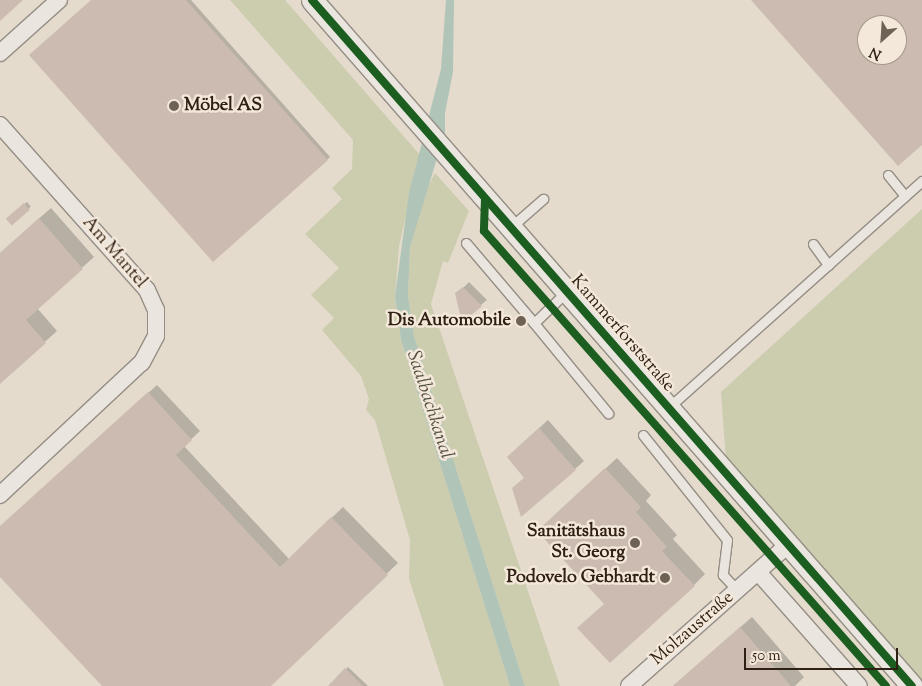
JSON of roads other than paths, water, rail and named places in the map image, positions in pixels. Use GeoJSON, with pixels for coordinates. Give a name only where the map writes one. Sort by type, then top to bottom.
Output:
{"type":"FeatureCollection","features":[{"type":"Feature","properties":{"kind":"street"},"geometry":{"type":"LineString","coordinates":[[0,53],[58,0]]}},
{"type":"Feature","properties":{"kind":"street","name":"Kammerforststraße"},"geometry":{"type":"LineString","coordinates":[[315,2],[509,228],[912,686]]}},
{"type":"Feature","properties":{"kind":"street","name":"Am Mantel"},"geometry":{"type":"LineString","coordinates":[[0,125],[147,290],[156,310],[156,336],[142,362],[0,495]]}},
{"type":"Feature","properties":{"kind":"street","name":"Molzaustraße"},"geometry":{"type":"LineString","coordinates":[[629,686],[788,546]]}},
{"type":"Feature","properties":{"kind":"street"},"geometry":{"type":"LineString","coordinates":[[758,572],[859,686]]}},
{"type":"Feature","properties":{"kind":"lane"},"geometry":{"type":"LineString","coordinates":[[888,175],[905,196]]}},
{"type":"Feature","properties":{"kind":"lane"},"geometry":{"type":"LineString","coordinates":[[668,408],[922,181]]}},
{"type":"Feature","properties":{"kind":"lane"},"geometry":{"type":"LineString","coordinates":[[509,228],[542,199]]}},
{"type":"Feature","properties":{"kind":"lane"},"geometry":{"type":"LineString","coordinates":[[466,243],[608,413]]}},
{"type":"Feature","properties":{"kind":"lane"},"geometry":{"type":"LineString","coordinates":[[813,244],[828,265]]}},
{"type":"Feature","properties":{"kind":"lane"},"geometry":{"type":"LineString","coordinates":[[534,323],[566,293]]}},
{"type":"Feature","properties":{"kind":"lane"},"geometry":{"type":"LineString","coordinates":[[643,435],[727,540],[723,575],[737,590]]}},
{"type":"Feature","properties":{"kind":"water","name":"Saalbachkanal"},"geometry":{"type":"Polygon","coordinates":[[[446,0],[454,0],[453,72],[445,113],[445,132],[410,247],[408,296],[414,336],[525,686],[510,686],[401,340],[395,296],[409,193],[441,69],[446,0]]]}},
{"type":"Feature","properties":{"kind":"place","name":"Möbel AS"},"geometry":{"type":"Point","coordinates":[174,106]}},
{"type":"Feature","properties":{"kind":"place","name":"Dis Automobile"},"geometry":{"type":"Point","coordinates":[521,321]}},
{"type":"Feature","properties":{"kind":"place","name":"Sanitätshaus St. Georg"},"geometry":{"type":"Point","coordinates":[635,543]}},
{"type":"Feature","properties":{"kind":"place","name":"Podovelo Gebhardt"},"geometry":{"type":"Point","coordinates":[665,578]}}]}
